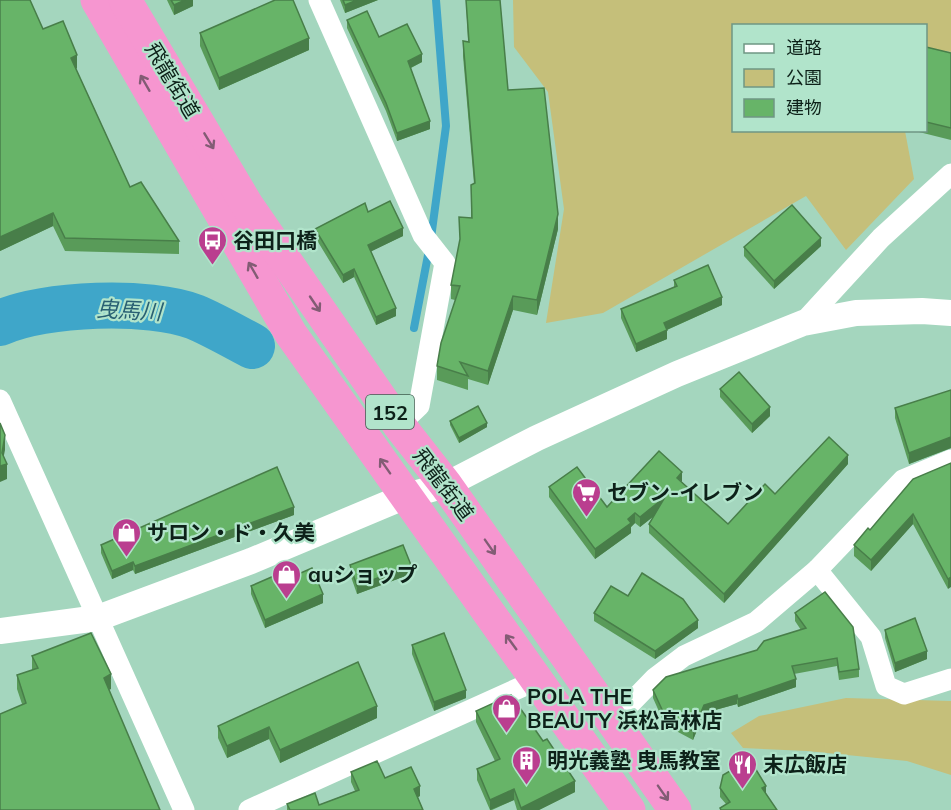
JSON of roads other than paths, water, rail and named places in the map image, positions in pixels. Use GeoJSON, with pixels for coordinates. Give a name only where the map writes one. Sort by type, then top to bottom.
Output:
{"type":"FeatureCollection","features":[{"type":"Feature","properties":{"kind":"highway","name":"飛龍街道"},"geometry":{"type":"LineString","coordinates":[[97,0],[291,334],[629,810]]}},
{"type":"Feature","properties":{"kind":"highway","name":"飛龍街道"},"geometry":{"type":"LineString","coordinates":[[125,0],[247,205],[399,425],[446,485],[675,810]]}},
{"type":"Feature","properties":{"kind":"street"},"geometry":{"type":"LineString","coordinates":[[319,0],[423,235],[445,263],[419,406],[399,425]]}},
{"type":"Feature","properties":{"kind":"street"},"geometry":{"type":"LineString","coordinates":[[803,323],[881,238],[951,174]]}},
{"type":"Feature","properties":{"kind":"street"},"geometry":{"type":"LineString","coordinates":[[0,631],[98,618],[251,561],[406,496],[446,485],[537,438],[677,374],[803,323],[856,313],[922,311],[951,313]]}},
{"type":"Feature","properties":{"kind":"street"},"geometry":{"type":"LineString","coordinates":[[0,400],[184,810]]}},
{"type":"Feature","properties":{"kind":"street"},"geometry":{"type":"LineString","coordinates":[[616,726],[623,711],[655,678],[684,656],[756,622],[817,570],[903,480],[951,460]]}},
{"type":"Feature","properties":{"kind":"street"},"geometry":{"type":"LineString","coordinates":[[817,570],[871,637],[886,686],[904,694],[951,680]]}},
{"type":"Feature","properties":{"kind":"street"},"geometry":{"type":"LineString","coordinates":[[249,810],[537,680]]}},
{"type":"Feature","properties":{"kind":"waterway"},"geometry":{"type":"LineString","coordinates":[[431,238],[446,126],[436,0]]}},
{"type":"Feature","properties":{"kind":"waterway"},"geometry":{"type":"LineString","coordinates":[[414,328],[429,250]]}},
{"type":"Feature","properties":{"kind":"waterway","name":"曳馬川"},"geometry":{"type":"LineString","coordinates":[[0,323],[19,316],[69,308],[97,306],[152,308],[195,317],[252,346]]}},
{"type":"Feature","properties":{"kind":"place","name":"谷田口橋"},"geometry":{"type":"Point","coordinates":[212,266]}},
{"type":"Feature","properties":{"kind":"place","name":"セブン-イレブン"},"geometry":{"type":"Point","coordinates":[586,518]}},
{"type":"Feature","properties":{"kind":"place","name":"サロン・ド・久美"},"geometry":{"type":"Point","coordinates":[126,558]}},
{"type":"Feature","properties":{"kind":"place","name":"auショップ"},"geometry":{"type":"Point","coordinates":[287,600]}},
{"type":"Feature","properties":{"kind":"place","name":"POLA THE BEAUTY 浜松高林店"},"geometry":{"type":"Point","coordinates":[506,734]}},
{"type":"Feature","properties":{"kind":"place","name":"明光義塾 曳馬教室"},"geometry":{"type":"Point","coordinates":[526,786]}},
{"type":"Feature","properties":{"kind":"place","name":"末広飯店"},"geometry":{"type":"Point","coordinates":[742,790]}}]}
